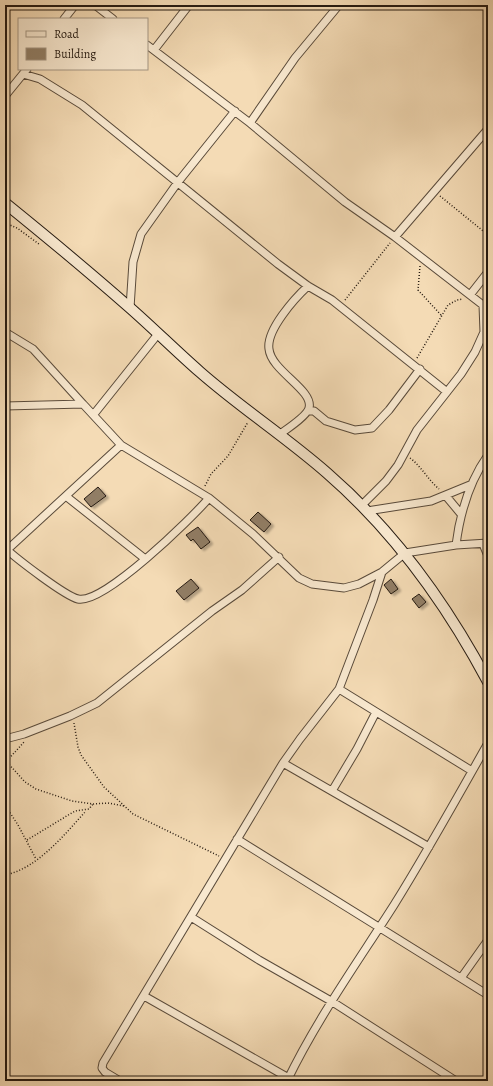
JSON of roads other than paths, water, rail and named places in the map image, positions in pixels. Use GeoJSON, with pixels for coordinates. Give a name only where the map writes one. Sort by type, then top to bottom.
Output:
{"type":"FeatureCollection","features":[{"type":"Feature","properties":{"kind":"street"},"geometry":{"type":"LineString","coordinates":[[65,18],[75,5]]}},
{"type":"Feature","properties":{"kind":"street"},"geometry":{"type":"LineString","coordinates":[[95,5],[112,18]]}},
{"type":"Feature","properties":{"kind":"street"},"geometry":{"type":"LineString","coordinates":[[154,50],[189,5]]}},
{"type":"Feature","properties":{"kind":"street"},"geometry":{"type":"LineString","coordinates":[[250,123],[295,58],[339,5]]}},
{"type":"Feature","properties":{"kind":"street"},"geometry":{"type":"LineString","coordinates":[[148,46],[235,111],[345,202],[395,237],[471,297],[486,307],[484,332],[481,341],[461,374],[417,430],[404,454],[386,481],[365,508]]}},
{"type":"Feature","properties":{"kind":"street"},"geometry":{"type":"LineString","coordinates":[[5,96],[25,71],[82,105],[278,264],[308,286],[340,306],[447,392]]}},
{"type":"Feature","properties":{"kind":"street"},"geometry":{"type":"LineString","coordinates":[[130,308],[136,248],[141,234],[178,182],[235,111]]}},
{"type":"Feature","properties":{"kind":"street"},"geometry":{"type":"LineString","coordinates":[[395,237],[488,129]]}},
{"type":"Feature","properties":{"kind":"street"},"geometry":{"type":"LineString","coordinates":[[5,203],[130,308],[200,373],[280,434],[327,473],[365,508],[406,553],[448,612],[488,682]]}},
{"type":"Feature","properties":{"kind":"street"},"geometry":{"type":"LineString","coordinates":[[471,297],[488,272]]}},
{"type":"Feature","properties":{"kind":"street"},"geometry":{"type":"LineString","coordinates":[[308,286],[293,300],[273,332],[270,338],[268,350],[281,371],[304,393],[309,405],[308,411]]}},
{"type":"Feature","properties":{"kind":"street"},"geometry":{"type":"LineString","coordinates":[[5,332],[33,349],[94,414],[109,434],[121,445],[208,498],[279,557],[299,578],[312,584],[344,588],[359,584],[382,572],[406,553],[456,545],[485,543],[488,556]]}},
{"type":"Feature","properties":{"kind":"street"},"geometry":{"type":"LineString","coordinates":[[94,414],[158,334]]}},
{"type":"Feature","properties":{"kind":"street"},"geometry":{"type":"LineString","coordinates":[[280,434],[308,411],[314,411],[326,421],[355,430],[372,428],[389,410],[417,367]]}},
{"type":"Feature","properties":{"kind":"street"},"geometry":{"type":"LineString","coordinates":[[5,406],[83,404]]}},
{"type":"Feature","properties":{"kind":"street"},"geometry":{"type":"LineString","coordinates":[[121,445],[67,497],[6,549],[62,590],[78,599],[91,598],[109,588],[182,527],[208,498]]}},
{"type":"Feature","properties":{"kind":"street"},"geometry":{"type":"LineString","coordinates":[[456,545],[461,514],[470,485],[488,455]]}},
{"type":"Feature","properties":{"kind":"street"},"geometry":{"type":"LineString","coordinates":[[365,508],[424,502],[446,496],[470,485]]}},
{"type":"Feature","properties":{"kind":"street"},"geometry":{"type":"LineString","coordinates":[[446,496],[461,514]]}},
{"type":"Feature","properties":{"kind":"street"},"geometry":{"type":"LineString","coordinates":[[67,497],[144,558]]}},
{"type":"Feature","properties":{"kind":"street"},"geometry":{"type":"LineString","coordinates":[[5,739],[33,731],[74,715],[97,703],[212,611],[247,586],[279,557]]}},
{"type":"Feature","properties":{"kind":"street"},"geometry":{"type":"LineString","coordinates":[[120,1081],[104,1072],[102,1068],[103,1063],[283,763],[340,689],[374,600],[382,572]]}},
{"type":"Feature","properties":{"kind":"street"},"geometry":{"type":"LineString","coordinates":[[340,689],[472,771]]}},
{"type":"Feature","properties":{"kind":"street"},"geometry":{"type":"LineString","coordinates":[[332,791],[357,749],[376,712]]}},
{"type":"Feature","properties":{"kind":"street"},"geometry":{"type":"LineString","coordinates":[[144,996],[290,1080],[331,1001],[380,928],[429,847],[488,743]]}},
{"type":"Feature","properties":{"kind":"street"},"geometry":{"type":"LineString","coordinates":[[283,763],[429,847]]}},
{"type":"Feature","properties":{"kind":"street"},"geometry":{"type":"LineString","coordinates":[[237,840],[488,995]]}},
{"type":"Feature","properties":{"kind":"street"},"geometry":{"type":"LineString","coordinates":[[191,916],[259,960],[331,1001],[456,1081]]}},
{"type":"Feature","properties":{"kind":"street"},"geometry":{"type":"LineString","coordinates":[[461,978],[488,940]]}}]}
